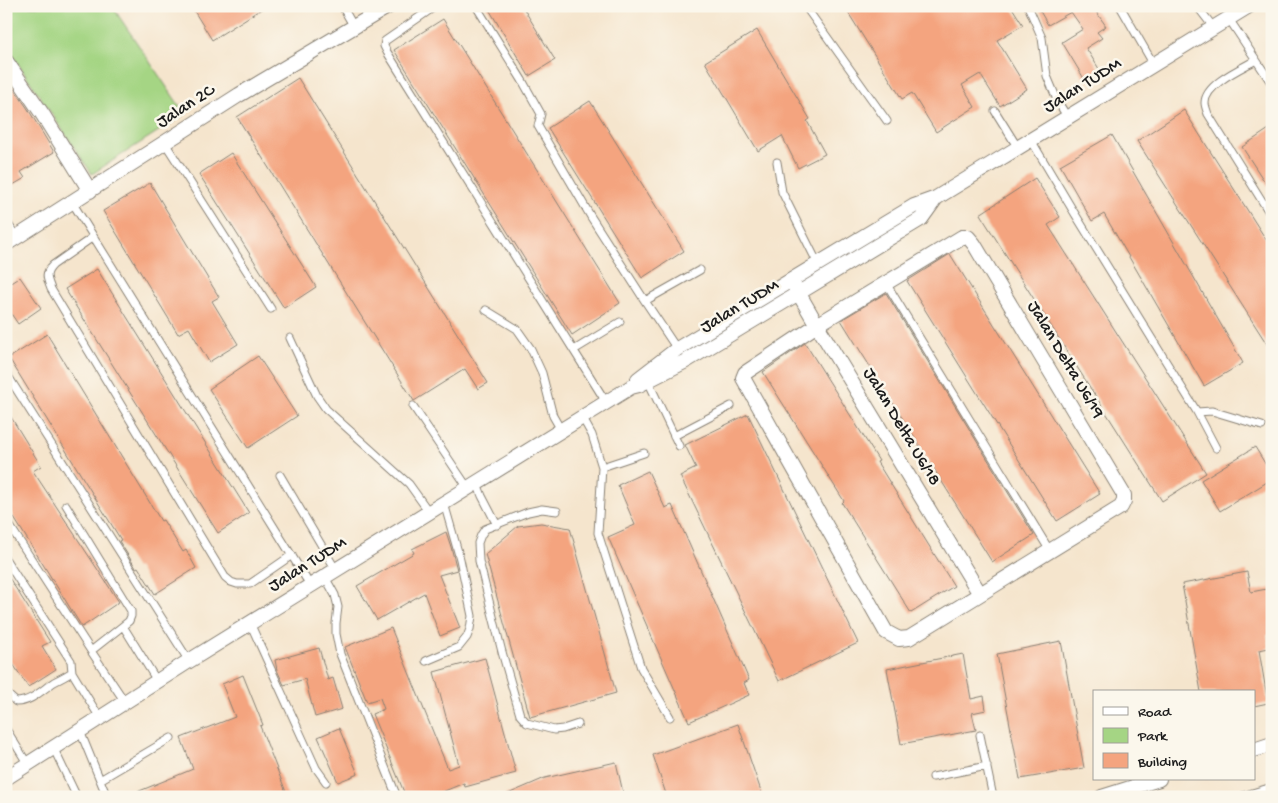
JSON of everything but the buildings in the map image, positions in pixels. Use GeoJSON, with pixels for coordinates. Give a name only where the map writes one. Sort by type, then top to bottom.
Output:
{"type":"FeatureCollection","features":[{"type":"Feature","properties":{"kind":"street","name":"Jalan 2C"},"geometry":{"type":"LineString","coordinates":[[12,241],[239,95],[389,6]]}},
{"type":"Feature","properties":{"kind":"street","name":"Jalan TUDM"},"geometry":{"type":"LineString","coordinates":[[631,387],[636,380],[678,349],[914,206],[936,198],[1246,7]]}},
{"type":"Feature","properties":{"kind":"street"},"geometry":{"type":"LineString","coordinates":[[6,61],[43,114],[90,191]]}},
{"type":"Feature","properties":{"kind":"street","name":"Jalan TUDM"},"geometry":{"type":"LineString","coordinates":[[6,778],[310,585],[606,402],[631,387],[648,381],[686,361],[921,219],[936,198]]}},
{"type":"Feature","properties":{"kind":"street","name":"Jalan Delta U6/19"},"geometry":{"type":"LineString","coordinates":[[886,283],[962,237],[968,237],[974,244],[1124,495],[1121,507],[1050,550]]}},
{"type":"Feature","properties":{"kind":"street","name":"Jalan Delta U6/18"},"geometry":{"type":"LineString","coordinates":[[792,280],[817,325],[980,594]]}},
{"type":"Feature","properties":{"kind":"street"},"geometry":{"type":"LineString","coordinates":[[886,283],[817,325],[745,373],[743,378],[886,632],[899,639],[909,638],[1050,550]]}},
{"type":"Feature","properties":{"kind":"street"},"geometry":{"type":"LineString","coordinates":[[1256,749],[1272,744]]}},
{"type":"Feature","properties":{"kind":"street"},"geometry":{"type":"LineString","coordinates":[[1102,797],[1156,780]]}},
{"type":"Feature","properties":{"kind":"lane"},"geometry":{"type":"LineString","coordinates":[[342,6],[354,27]]}},
{"type":"Feature","properties":{"kind":"lane"},"geometry":{"type":"LineString","coordinates":[[476,6],[541,114],[538,126],[542,134],[591,217],[678,349]]}},
{"type":"Feature","properties":{"kind":"lane"},"geometry":{"type":"LineString","coordinates":[[805,6],[887,121]]}},
{"type":"Feature","properties":{"kind":"lane"},"geometry":{"type":"LineString","coordinates":[[1028,6],[1042,38],[1048,76],[1058,102],[1068,118]]}},
{"type":"Feature","properties":{"kind":"lane"},"geometry":{"type":"LineString","coordinates":[[1120,6],[1154,65]]}},
{"type":"Feature","properties":{"kind":"lane"},"geometry":{"type":"LineString","coordinates":[[1197,6],[1214,28]]}},
{"type":"Feature","properties":{"kind":"lane"},"geometry":{"type":"LineString","coordinates":[[434,7],[385,41],[384,46],[606,402]]}},
{"type":"Feature","properties":{"kind":"lane"},"geometry":{"type":"LineString","coordinates":[[1229,18],[1272,84]]}},
{"type":"Feature","properties":{"kind":"lane"},"geometry":{"type":"LineString","coordinates":[[1256,60],[1218,82],[1206,96],[1205,104],[1208,114],[1272,217]]}},
{"type":"Feature","properties":{"kind":"lane"},"geometry":{"type":"LineString","coordinates":[[995,111],[1018,148]]}},
{"type":"Feature","properties":{"kind":"lane"},"geometry":{"type":"LineString","coordinates":[[1031,140],[1197,412],[1216,448]]}},
{"type":"Feature","properties":{"kind":"lane"},"geometry":{"type":"LineString","coordinates":[[165,143],[271,309]]}},
{"type":"Feature","properties":{"kind":"lane"},"geometry":{"type":"LineString","coordinates":[[777,162],[782,192],[818,264]]}},
{"type":"Feature","properties":{"kind":"lane"},"geometry":{"type":"LineString","coordinates":[[72,202],[310,585]]}},
{"type":"Feature","properties":{"kind":"lane"},"geometry":{"type":"LineString","coordinates":[[6,222],[12,241]]}},
{"type":"Feature","properties":{"kind":"lane"},"geometry":{"type":"LineString","coordinates":[[93,237],[53,265],[48,271],[47,279],[51,289],[226,577],[231,582],[237,584],[250,584],[292,555]]}},
{"type":"Feature","properties":{"kind":"lane"},"geometry":{"type":"LineString","coordinates":[[645,301],[700,270]]}},
{"type":"Feature","properties":{"kind":"lane"},"geometry":{"type":"LineString","coordinates":[[886,283],[1050,550]]}},
{"type":"Feature","properties":{"kind":"lane"},"geometry":{"type":"LineString","coordinates":[[486,310],[517,329],[531,349],[542,374],[553,416],[561,430]]}},
{"type":"Feature","properties":{"kind":"lane"},"geometry":{"type":"LineString","coordinates":[[574,350],[620,322]]}},
{"type":"Feature","properties":{"kind":"lane"},"geometry":{"type":"LineString","coordinates":[[290,338],[317,396],[326,409],[409,484],[429,512]]}},
{"type":"Feature","properties":{"kind":"lane"},"geometry":{"type":"LineString","coordinates":[[6,373],[189,661]]}},
{"type":"Feature","properties":{"kind":"lane"},"geometry":{"type":"LineString","coordinates":[[648,381],[679,446]]}},
{"type":"Feature","properties":{"kind":"lane"},"geometry":{"type":"LineString","coordinates":[[413,406],[482,496],[497,525]]}},
{"type":"Feature","properties":{"kind":"lane"},"geometry":{"type":"LineString","coordinates":[[674,436],[731,406]]}},
{"type":"Feature","properties":{"kind":"lane"},"geometry":{"type":"LineString","coordinates":[[1197,412],[1212,411],[1262,426]]}},
{"type":"Feature","properties":{"kind":"lane"},"geometry":{"type":"LineString","coordinates":[[582,418],[592,435],[602,467],[598,533],[641,668],[670,716]]}},
{"type":"Feature","properties":{"kind":"lane"},"geometry":{"type":"LineString","coordinates":[[602,467],[644,453]]}},
{"type":"Feature","properties":{"kind":"lane"},"geometry":{"type":"LineString","coordinates":[[280,474],[330,573],[338,607],[336,634],[340,654],[397,797]]}},
{"type":"Feature","properties":{"kind":"lane"},"geometry":{"type":"LineString","coordinates":[[426,661],[459,647],[467,637],[472,616],[460,559],[444,503]]}},
{"type":"Feature","properties":{"kind":"lane"},"geometry":{"type":"LineString","coordinates":[[66,505],[131,611],[132,616],[129,621],[91,651]]}},
{"type":"Feature","properties":{"kind":"lane"},"geometry":{"type":"LineString","coordinates":[[557,511],[542,510],[528,512],[486,529],[478,543],[479,561],[520,715],[527,722],[554,730],[578,724]]}},
{"type":"Feature","properties":{"kind":"lane"},"geometry":{"type":"LineString","coordinates":[[6,520],[125,702]]}},
{"type":"Feature","properties":{"kind":"lane"},"geometry":{"type":"LineString","coordinates":[[6,560],[71,662],[72,672],[100,718]]}},
{"type":"Feature","properties":{"kind":"lane"},"geometry":{"type":"LineString","coordinates":[[250,623],[316,768],[326,782]]}},
{"type":"Feature","properties":{"kind":"lane"},"geometry":{"type":"LineString","coordinates":[[123,626],[158,681]]}},
{"type":"Feature","properties":{"kind":"lane"},"geometry":{"type":"LineString","coordinates":[[6,693],[16,702],[22,702],[72,672]]}},
{"type":"Feature","properties":{"kind":"lane"},"geometry":{"type":"LineString","coordinates":[[6,729],[27,763]]}},
{"type":"Feature","properties":{"kind":"lane"},"geometry":{"type":"LineString","coordinates":[[80,730],[107,797]]}},
{"type":"Feature","properties":{"kind":"lane"},"geometry":{"type":"LineString","coordinates":[[980,735],[993,797]]}},
{"type":"Feature","properties":{"kind":"lane"},"geometry":{"type":"LineString","coordinates":[[100,780],[171,738]]}},
{"type":"Feature","properties":{"kind":"lane"},"geometry":{"type":"LineString","coordinates":[[53,747],[74,796]]}},
{"type":"Feature","properties":{"kind":"lane"},"geometry":{"type":"LineString","coordinates":[[933,777],[987,766]]}},
{"type":"Feature","properties":{"kind":"lane"},"geometry":{"type":"LineString","coordinates":[[1239,797],[1272,786]]}},
{"type":"Feature","properties":{"kind":"green space"},"geometry":{"type":"Polygon","coordinates":[[[6,6],[112,6],[185,114],[92,174],[6,46],[6,6]]]}}]}
